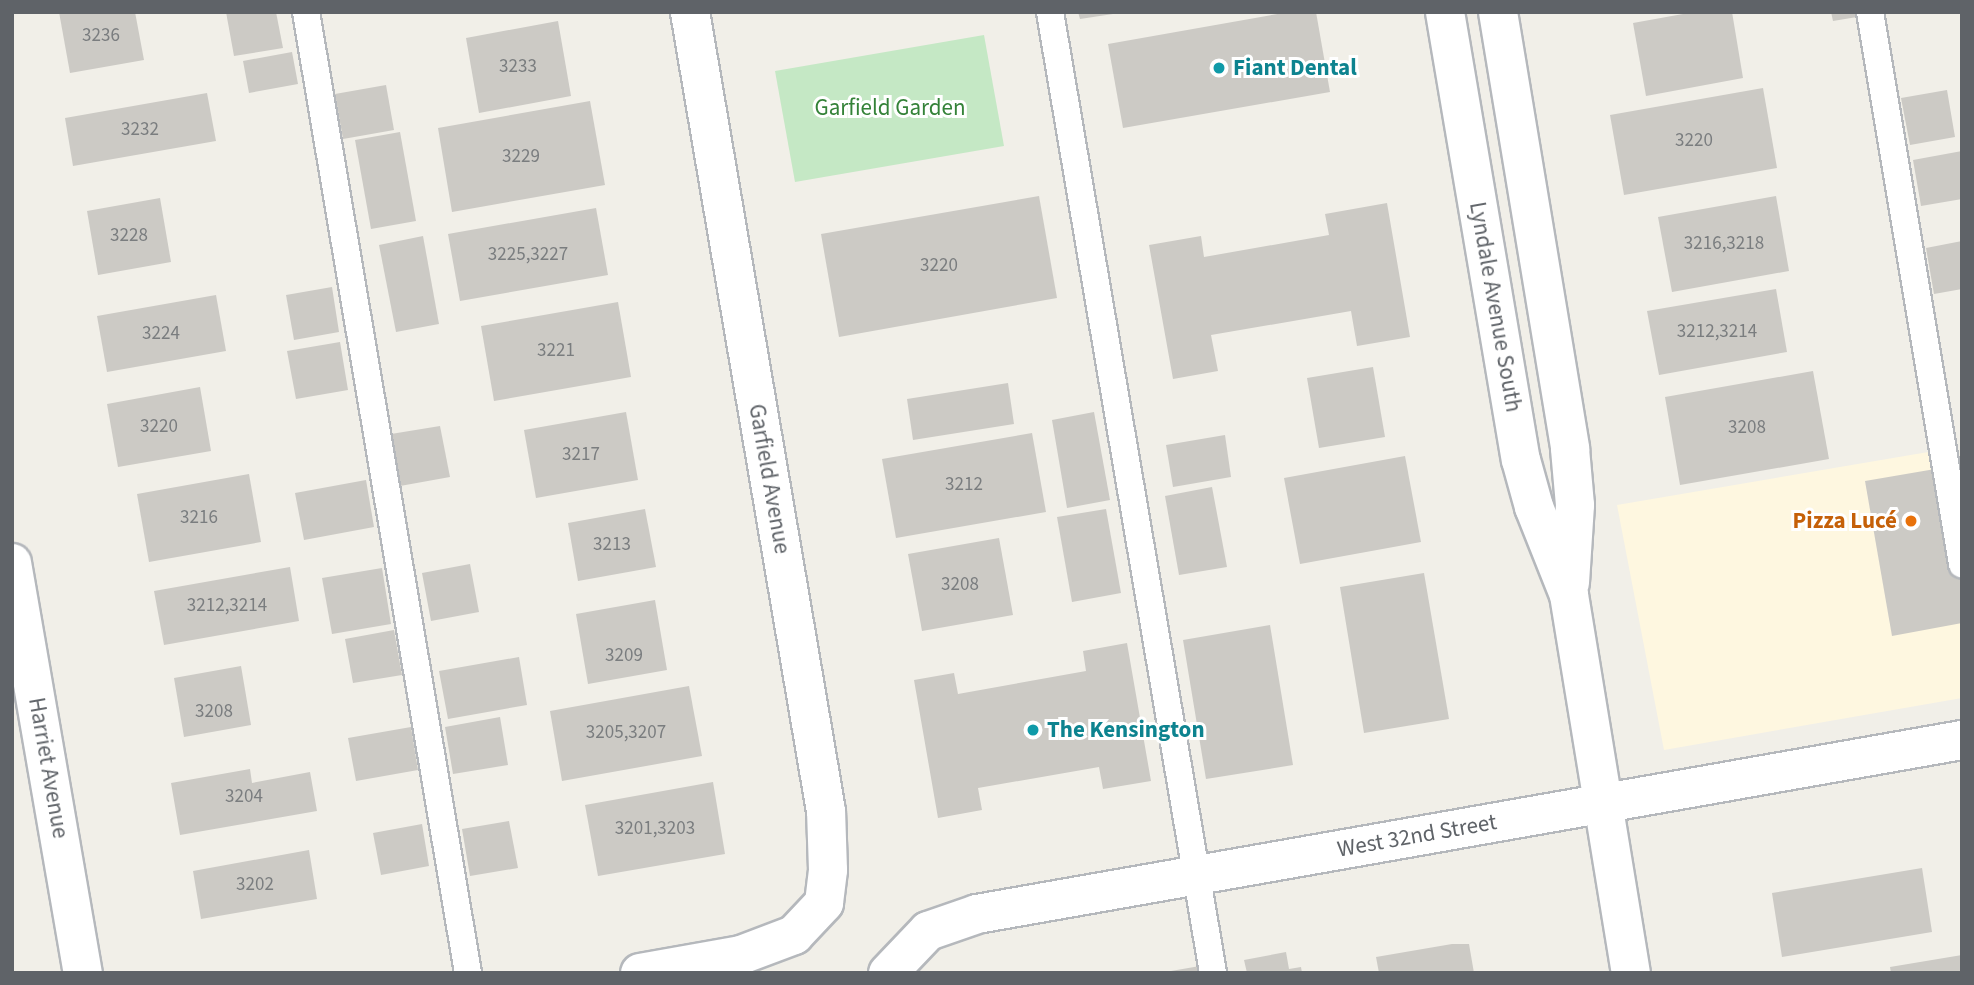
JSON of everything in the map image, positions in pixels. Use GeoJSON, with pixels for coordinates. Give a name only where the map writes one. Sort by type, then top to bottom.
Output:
{"type":"FeatureCollection","features":[{"type":"Feature","properties":{"kind":"street","name":"Garfield Avenue"},"geometry":{"type":"LineString","coordinates":[[640,973],[741,955],[794,936],[824,903],[826,811],[690,12]]}},
{"type":"Feature","properties":{"kind":"street","name":"Lyndale Avenue South"},"geometry":{"type":"LineString","coordinates":[[1445,12],[1521,460],[1569,596],[1631,973]]}},
{"type":"Feature","properties":{"kind":"street","name":"Lyndale Avenue South"},"geometry":{"type":"LineString","coordinates":[[1498,12],[1571,459],[1575,505],[1569,596]]}},
{"type":"Feature","properties":{"kind":"street","name":"Harriet Avenue"},"geometry":{"type":"LineString","coordinates":[[12,563],[83,973]]}},
{"type":"Feature","properties":{"kind":"street","name":"West 32nd Street"},"geometry":{"type":"LineString","coordinates":[[889,971],[928,931],[977,914],[1962,740]]}},
{"type":"Feature","properties":{"kind":"lane"},"geometry":{"type":"LineString","coordinates":[[306,12],[468,973]]}},
{"type":"Feature","properties":{"kind":"lane"},"geometry":{"type":"LineString","coordinates":[[1050,12],[1213,973]]}},
{"type":"Feature","properties":{"kind":"lane"},"geometry":{"type":"LineString","coordinates":[[1870,12],[1962,564]]}},
{"type":"Feature","properties":{"kind":"shaded area"},"geometry":{"type":"Polygon","coordinates":[[[1946,449],[1962,536],[1962,698],[1664,750],[1617,505],[1946,449]]]}},
{"type":"Feature","properties":{"kind":"green space","name":"Garfield Garden"},"geometry":{"type":"Polygon","coordinates":[[[984,35],[1004,146],[795,182],[775,71],[984,35]]]}},
{"type":"Feature","properties":{"kind":"building"},"geometry":{"type":"Polygon","coordinates":[[[59,12],[135,12],[144,60],[70,73],[59,12]]]}},
{"type":"Feature","properties":{"kind":"building"},"geometry":{"type":"Polygon","coordinates":[[[226,12],[276,12],[283,48],[234,56],[226,12]]]}},
{"type":"Feature","properties":{"kind":"building"},"geometry":{"type":"Polygon","coordinates":[[[1078,12],[1113,12],[1113,14],[1080,19],[1078,12]]]}},
{"type":"Feature","properties":{"kind":"building","name":"Fiant Dental"},"geometry":{"type":"Polygon","coordinates":[[[1289,12],[1316,12],[1330,92],[1123,128],[1108,44],[1289,12]]]}},
{"type":"Feature","properties":{"kind":"building"},"geometry":{"type":"Polygon","coordinates":[[[1694,12],[1732,12],[1743,78],[1646,96],[1633,23],[1694,12]]]}},
{"type":"Feature","properties":{"kind":"building"},"geometry":{"type":"Polygon","coordinates":[[[1831,12],[1862,12],[1863,16],[1833,21],[1831,12]]]}},
{"type":"Feature","properties":{"kind":"building"},"geometry":{"type":"Polygon","coordinates":[[[558,21],[571,96],[479,113],[466,38],[558,21]]]}},
{"type":"Feature","properties":{"kind":"building"},"geometry":{"type":"Polygon","coordinates":[[[292,52],[298,84],[249,93],[243,61],[292,52]]]}},
{"type":"Feature","properties":{"kind":"building"},"geometry":{"type":"Polygon","coordinates":[[[386,85],[394,130],[343,139],[335,94],[386,85]]]}},
{"type":"Feature","properties":{"kind":"building"},"geometry":{"type":"Polygon","coordinates":[[[1763,88],[1777,168],[1624,195],[1610,115],[1763,88]]]}},
{"type":"Feature","properties":{"kind":"building"},"geometry":{"type":"Polygon","coordinates":[[[1947,90],[1955,137],[1910,145],[1901,98],[1947,90]]]}},
{"type":"Feature","properties":{"kind":"building"},"geometry":{"type":"Polygon","coordinates":[[[207,93],[216,141],[73,166],[65,118],[207,93]]]}},
{"type":"Feature","properties":{"kind":"building"},"geometry":{"type":"Polygon","coordinates":[[[590,101],[605,185],[452,212],[438,128],[590,101]]]}},
{"type":"Feature","properties":{"kind":"building"},"geometry":{"type":"Polygon","coordinates":[[[400,132],[416,221],[371,229],[355,140],[400,132]]]}},
{"type":"Feature","properties":{"kind":"building"},"geometry":{"type":"Polygon","coordinates":[[[1962,151],[1962,199],[1921,206],[1913,160],[1962,151]]]}},
{"type":"Feature","properties":{"kind":"building"},"geometry":{"type":"Polygon","coordinates":[[[1039,196],[1057,298],[839,337],[821,234],[1039,196]]]}},
{"type":"Feature","properties":{"kind":"building"},"geometry":{"type":"Polygon","coordinates":[[[1776,196],[1789,271],[1672,292],[1658,217],[1776,196]]]}},
{"type":"Feature","properties":{"kind":"building"},"geometry":{"type":"Polygon","coordinates":[[[160,198],[171,262],[98,275],[87,211],[160,198]]]}},
{"type":"Feature","properties":{"kind":"building"},"geometry":{"type":"Polygon","coordinates":[[[1387,203],[1410,337],[1357,346],[1351,311],[1211,335],[1218,371],[1173,379],[1149,245],[1201,236],[1204,257],[1329,235],[1325,214],[1387,203]]]}},
{"type":"Feature","properties":{"kind":"building"},"geometry":{"type":"Polygon","coordinates":[[[596,208],[608,275],[460,301],[448,234],[596,208]]]}},
{"type":"Feature","properties":{"kind":"building"},"geometry":{"type":"Polygon","coordinates":[[[423,236],[439,324],[396,332],[379,245],[423,236]]]}},
{"type":"Feature","properties":{"kind":"building"},"geometry":{"type":"Polygon","coordinates":[[[1962,241],[1962,289],[1934,294],[1926,248],[1962,241]]]}},
{"type":"Feature","properties":{"kind":"building"},"geometry":{"type":"Polygon","coordinates":[[[332,287],[339,332],[294,340],[286,295],[332,287]]]}},
{"type":"Feature","properties":{"kind":"building"},"geometry":{"type":"Polygon","coordinates":[[[1776,289],[1787,352],[1659,375],[1647,311],[1776,289]]]}},
{"type":"Feature","properties":{"kind":"building"},"geometry":{"type":"Polygon","coordinates":[[[216,295],[226,351],[107,372],[97,316],[216,295]]]}},
{"type":"Feature","properties":{"kind":"building"},"geometry":{"type":"Polygon","coordinates":[[[618,302],[631,377],[494,401],[481,326],[618,302]]]}},
{"type":"Feature","properties":{"kind":"building"},"geometry":{"type":"Polygon","coordinates":[[[340,342],[348,390],[296,399],[287,351],[340,342]]]}},
{"type":"Feature","properties":{"kind":"building"},"geometry":{"type":"Polygon","coordinates":[[[1373,367],[1385,437],[1319,448],[1307,378],[1373,367]]]}},
{"type":"Feature","properties":{"kind":"building"},"geometry":{"type":"Polygon","coordinates":[[[1813,371],[1829,459],[1680,485],[1665,397],[1813,371]]]}},
{"type":"Feature","properties":{"kind":"building"},"geometry":{"type":"Polygon","coordinates":[[[1008,383],[1014,424],[913,440],[907,399],[1008,383]]]}},
{"type":"Feature","properties":{"kind":"building"},"geometry":{"type":"Polygon","coordinates":[[[200,387],[211,451],[118,467],[107,404],[200,387]]]}},
{"type":"Feature","properties":{"kind":"building"},"geometry":{"type":"Polygon","coordinates":[[[626,412],[638,480],[536,498],[524,430],[626,412]]]}},
{"type":"Feature","properties":{"kind":"building"},"geometry":{"type":"Polygon","coordinates":[[[1094,412],[1110,500],[1067,508],[1052,420],[1094,412]]]}},
{"type":"Feature","properties":{"kind":"building"},"geometry":{"type":"Polygon","coordinates":[[[440,426],[450,477],[400,486],[391,434],[440,426]]]}},
{"type":"Feature","properties":{"kind":"building"},"geometry":{"type":"Polygon","coordinates":[[[1032,433],[1046,512],[896,538],[882,459],[1032,433]]]}},
{"type":"Feature","properties":{"kind":"building"},"geometry":{"type":"Polygon","coordinates":[[[1225,435],[1231,477],[1173,487],[1166,445],[1225,435]]]}},
{"type":"Feature","properties":{"kind":"building"},"geometry":{"type":"Polygon","coordinates":[[[1405,456],[1421,542],[1300,564],[1284,478],[1405,456]]]}},
{"type":"Feature","properties":{"kind":"building","name":"Pizza Lucé"},"geometry":{"type":"Polygon","coordinates":[[[1941,468],[1962,584],[1962,623],[1892,636],[1865,481],[1941,468]]]}},
{"type":"Feature","properties":{"kind":"building"},"geometry":{"type":"Polygon","coordinates":[[[249,474],[261,542],[149,562],[137,494],[249,474]]]}},
{"type":"Feature","properties":{"kind":"building"},"geometry":{"type":"Polygon","coordinates":[[[366,480],[374,527],[304,540],[295,493],[366,480]]]}},
{"type":"Feature","properties":{"kind":"building"},"geometry":{"type":"Polygon","coordinates":[[[1212,487],[1227,567],[1179,575],[1165,496],[1212,487]]]}},
{"type":"Feature","properties":{"kind":"building"},"geometry":{"type":"Polygon","coordinates":[[[645,509],[656,567],[578,581],[568,523],[645,509]]]}},
{"type":"Feature","properties":{"kind":"building"},"geometry":{"type":"Polygon","coordinates":[[[1106,509],[1121,593],[1072,602],[1057,517],[1106,509]]]}},
{"type":"Feature","properties":{"kind":"building"},"geometry":{"type":"Polygon","coordinates":[[[999,538],[1013,615],[922,631],[908,554],[999,538]]]}},
{"type":"Feature","properties":{"kind":"building"},"geometry":{"type":"Polygon","coordinates":[[[470,564],[479,612],[431,621],[422,573],[470,564]]]}},
{"type":"Feature","properties":{"kind":"building"},"geometry":{"type":"Polygon","coordinates":[[[290,567],[299,621],[164,645],[154,591],[290,567]]]}},
{"type":"Feature","properties":{"kind":"building"},"geometry":{"type":"Polygon","coordinates":[[[382,568],[391,624],[332,634],[322,578],[382,568]]]}},
{"type":"Feature","properties":{"kind":"building"},"geometry":{"type":"Polygon","coordinates":[[[1424,573],[1449,719],[1364,733],[1340,587],[1424,573]]]}},
{"type":"Feature","properties":{"kind":"building"},"geometry":{"type":"Polygon","coordinates":[[[655,600],[667,670],[588,684],[576,614],[655,600]]]}},
{"type":"Feature","properties":{"kind":"building"},"geometry":{"type":"Polygon","coordinates":[[[1270,625],[1293,765],[1206,779],[1183,640],[1270,625]]]}},
{"type":"Feature","properties":{"kind":"building"},"geometry":{"type":"Polygon","coordinates":[[[394,630],[402,675],[353,683],[345,639],[394,630]]]}},
{"type":"Feature","properties":{"kind":"building","name":"The Kensington"},"geometry":{"type":"Polygon","coordinates":[[[1127,643],[1151,781],[1103,789],[1099,767],[978,788],[982,810],[938,818],[914,680],[954,673],[958,694],[1086,671],[1083,651],[1127,643]]]}},
{"type":"Feature","properties":{"kind":"building"},"geometry":{"type":"Polygon","coordinates":[[[519,657],[527,705],[448,719],[439,671],[519,657]]]}},
{"type":"Feature","properties":{"kind":"building"},"geometry":{"type":"Polygon","coordinates":[[[241,666],[251,725],[184,737],[174,678],[241,666]]]}},
{"type":"Feature","properties":{"kind":"building"},"geometry":{"type":"Polygon","coordinates":[[[689,686],[702,756],[562,781],[550,711],[689,686]]]}},
{"type":"Feature","properties":{"kind":"building"},"geometry":{"type":"Polygon","coordinates":[[[500,717],[508,765],[453,774],[445,727],[500,717]]]}},
{"type":"Feature","properties":{"kind":"building"},"geometry":{"type":"Polygon","coordinates":[[[411,727],[418,770],[356,781],[348,738],[411,727]]]}},
{"type":"Feature","properties":{"kind":"building"},"geometry":{"type":"Polygon","coordinates":[[[250,769],[252,783],[310,772],[317,811],[180,835],[171,783],[250,769]]]}},
{"type":"Feature","properties":{"kind":"building"},"geometry":{"type":"Polygon","coordinates":[[[713,782],[725,854],[598,876],[585,805],[713,782]]]}},
{"type":"Feature","properties":{"kind":"building"},"geometry":{"type":"Polygon","coordinates":[[[509,821],[518,868],[470,876],[462,829],[509,821]]]}},
{"type":"Feature","properties":{"kind":"building"},"geometry":{"type":"Polygon","coordinates":[[[422,824],[429,866],[381,875],[373,833],[422,824]]]}},
{"type":"Feature","properties":{"kind":"building"},"geometry":{"type":"Polygon","coordinates":[[[309,850],[317,899],[201,919],[193,871],[309,850]]]}},
{"type":"Feature","properties":{"kind":"building"},"geometry":{"type":"Polygon","coordinates":[[[1922,868],[1932,932],[1782,957],[1772,893],[1922,868]]]}},
{"type":"Feature","properties":{"kind":"building"},"geometry":{"type":"Polygon","coordinates":[[[1452,944],[1469,944],[1474,973],[1379,973],[1376,957],[1452,944]]]}},
{"type":"Feature","properties":{"kind":"building"},"geometry":{"type":"Polygon","coordinates":[[[1286,952],[1289,969],[1301,967],[1302,973],[1247,973],[1244,960],[1286,952]]]}},
{"type":"Feature","properties":{"kind":"building"},"geometry":{"type":"Polygon","coordinates":[[[1962,955],[1962,973],[1891,973],[1890,967],[1962,955]]]}},
{"type":"Feature","properties":{"kind":"building"},"geometry":{"type":"Polygon","coordinates":[[[1200,966],[1201,973],[1171,973],[1171,971],[1200,966]]]}},
{"type":"Feature","properties":{"kind":"place","name":"Fiant Dental"},"geometry":{"type":"Point","coordinates":[1219,68]}},
{"type":"Feature","properties":{"kind":"place","name":"Pizza Lucé"},"geometry":{"type":"Point","coordinates":[1911,521]}},
{"type":"Feature","properties":{"kind":"place","name":"The Kensington"},"geometry":{"type":"Point","coordinates":[1033,730]}}]}
